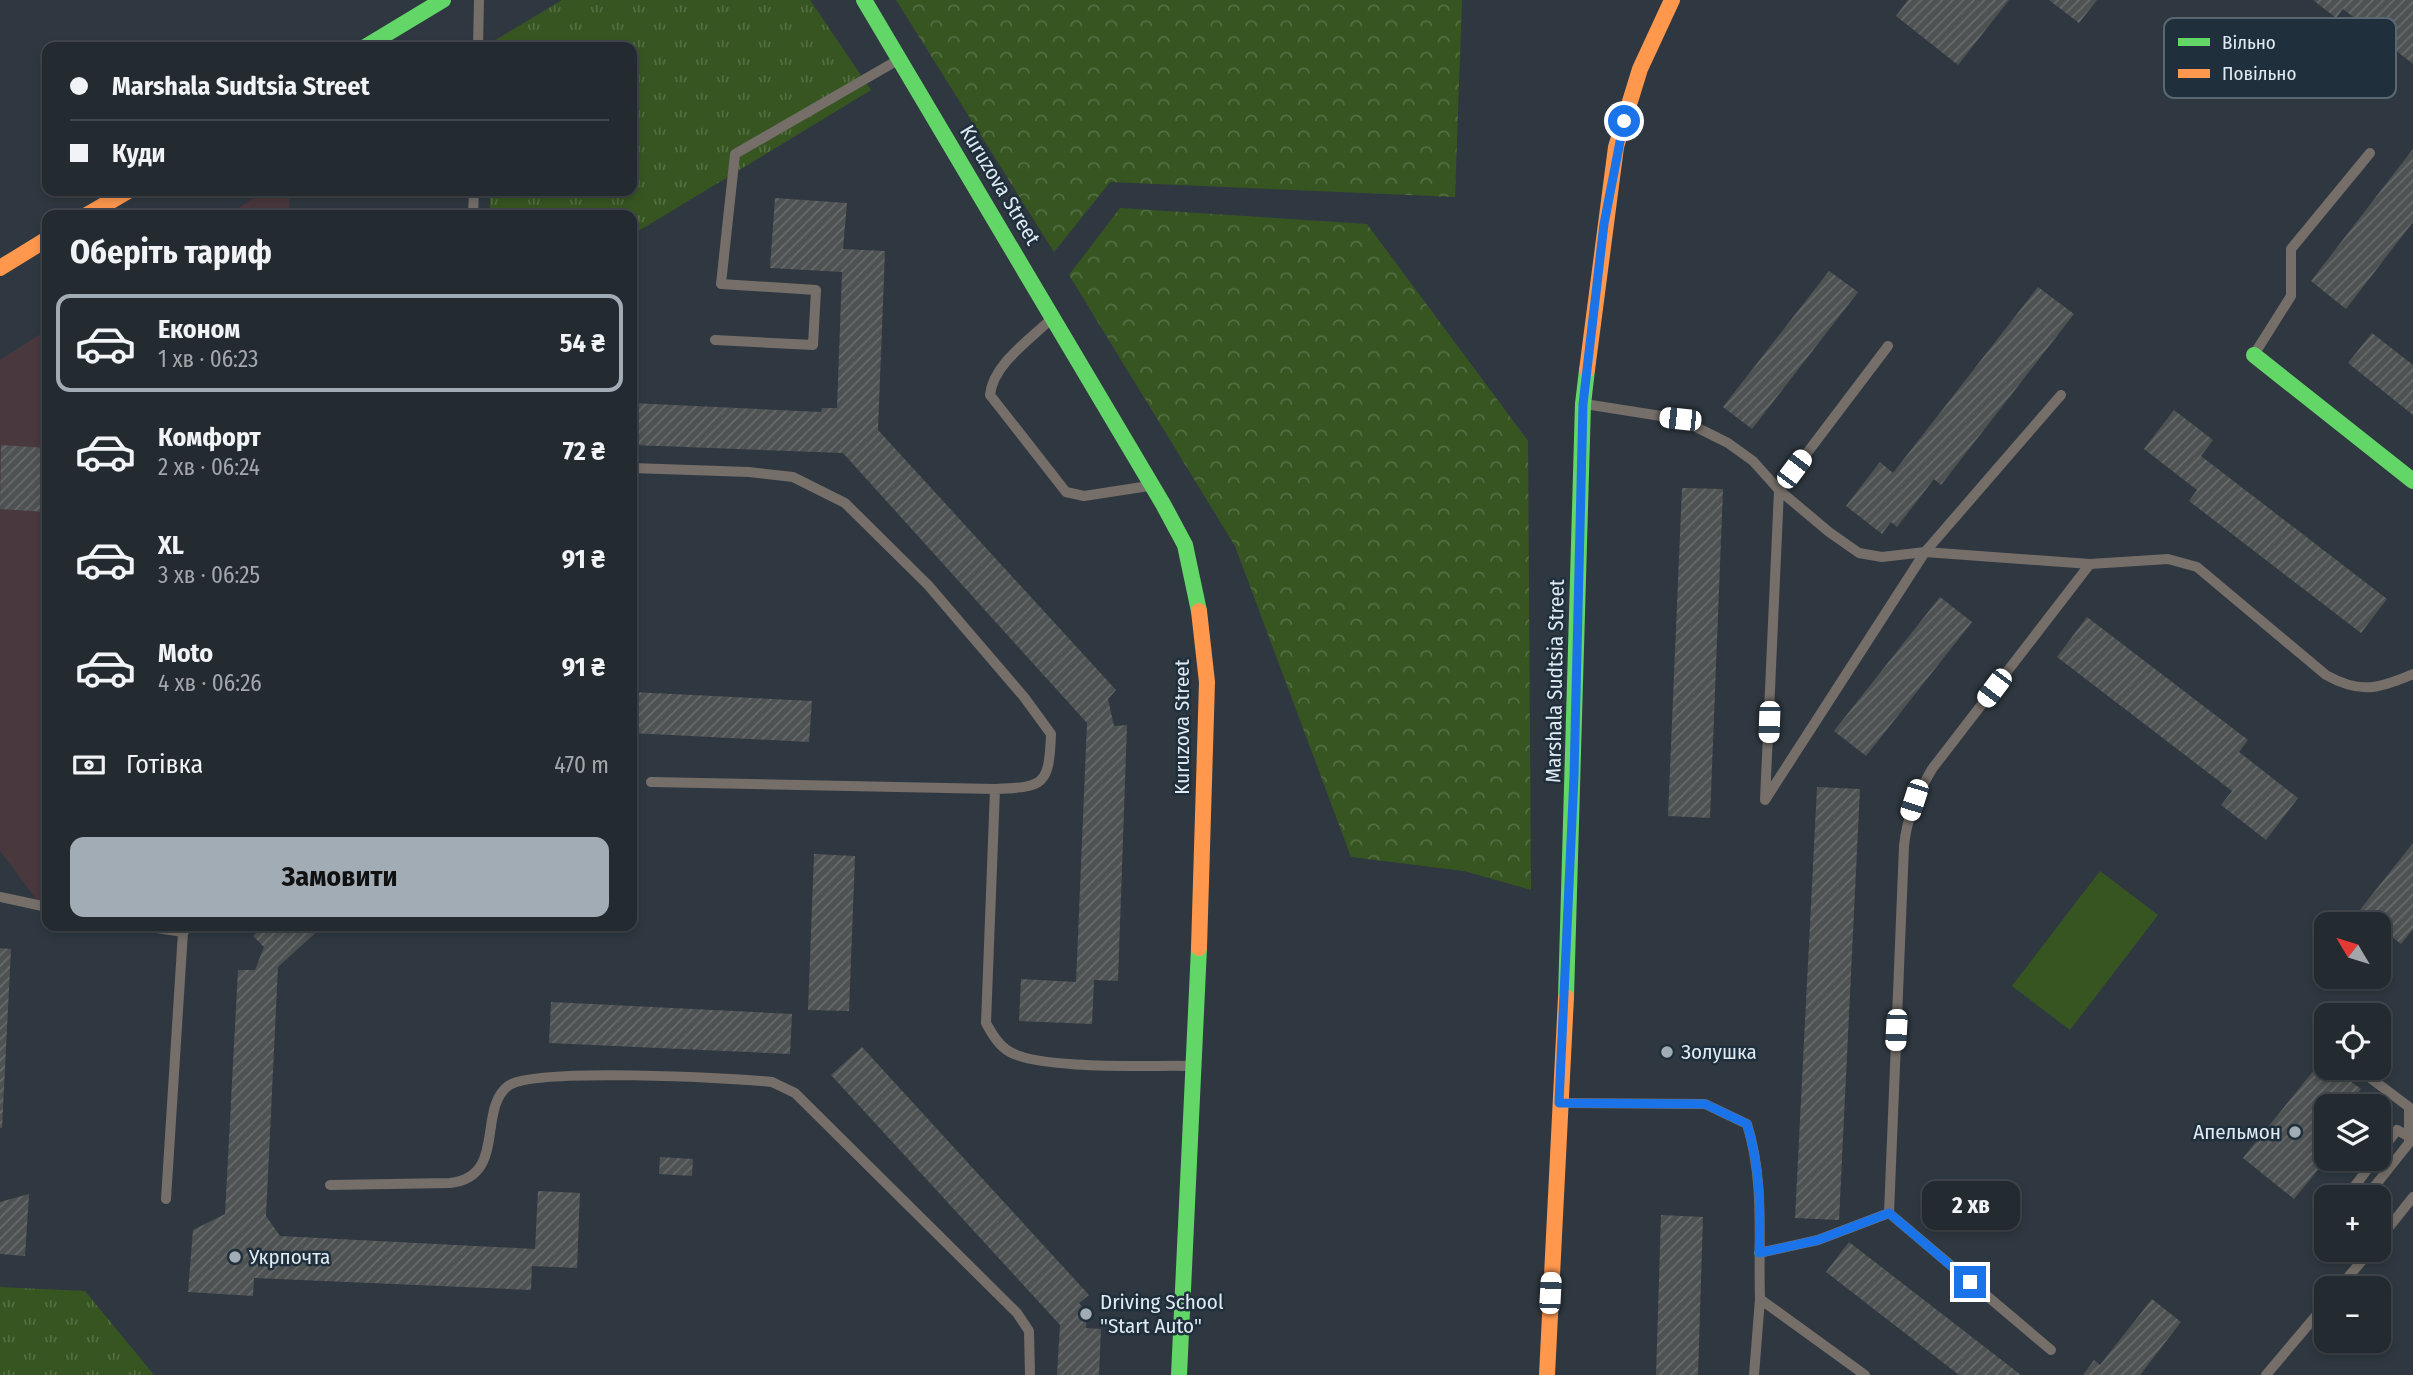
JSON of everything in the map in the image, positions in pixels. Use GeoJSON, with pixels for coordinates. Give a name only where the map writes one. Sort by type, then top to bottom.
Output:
{"type":"FeatureCollection","features":[{"type":"Feature","properties":{"kind":"street"},"geometry":{"type":"LineString","coordinates":[[373,42],[443,0]]}},
{"type":"Feature","properties":{"kind":"street","name":"Kuruzova Street"},"geometry":{"type":"LineString","coordinates":[[864,0],[1152,485],[1185,545],[1196,588],[1207,682],[1195,1066],[1179,1375]]}},
{"type":"Feature","properties":{"kind":"street","name":"Marshala Sudtsia Street"},"geometry":{"type":"LineString","coordinates":[[1547,1375],[1574,776],[1583,404],[1616,147],[1640,69],[1672,0]]}},
{"type":"Feature","properties":{"kind":"street"},"geometry":{"type":"LineString","coordinates":[[96,210],[120,196]]}},
{"type":"Feature","properties":{"kind":"street"},"geometry":{"type":"LineString","coordinates":[[0,268],[42,242]]}},
{"type":"Feature","properties":{"kind":"street"},"geometry":{"type":"LineString","coordinates":[[2254,355],[2413,481]]}},
{"type":"Feature","properties":{"kind":"lane"},"geometry":{"type":"LineString","coordinates":[[478,42],[479,0]]}},
{"type":"Feature","properties":{"kind":"lane"},"geometry":{"type":"LineString","coordinates":[[715,341],[813,345],[816,290],[721,284],[735,154],[901,59]]}},
{"type":"Feature","properties":{"kind":"lane"},"geometry":{"type":"LineString","coordinates":[[2254,355],[2291,296],[2291,249],[2370,153]]}},
{"type":"Feature","properties":{"kind":"lane"},"geometry":{"type":"LineString","coordinates":[[1054,316],[1002,367],[991,381],[990,396],[1066,492],[1084,496],[1152,485]]}},
{"type":"Feature","properties":{"kind":"lane"},"geometry":{"type":"LineString","coordinates":[[1888,346],[1779,490],[1765,800],[1926,552],[2061,395]]}},
{"type":"Feature","properties":{"kind":"lane"},"geometry":{"type":"LineString","coordinates":[[1583,404],[1680,419],[1728,443],[1753,461],[1779,490],[1829,533],[1858,553],[1882,557],[1926,552],[2090,564],[2168,559],[2197,567],[2326,675],[2345,686],[2382,687],[2413,674]]}},
{"type":"Feature","properties":{"kind":"lane"},"geometry":{"type":"LineString","coordinates":[[637,468],[749,472],[793,477],[827,493],[854,511],[928,585],[1047,726],[1051,742],[1045,776],[1041,783],[1033,788],[651,782]]}},
{"type":"Feature","properties":{"kind":"lane"},"geometry":{"type":"LineString","coordinates":[[1889,1213],[1907,823],[1914,800],[1932,769],[2090,564]]}},
{"type":"Feature","properties":{"kind":"lane"},"geometry":{"type":"LineString","coordinates":[[995,789],[986,1023],[995,1038],[1009,1052],[1038,1063],[1195,1066]]}},
{"type":"Feature","properties":{"kind":"lane"},"geometry":{"type":"LineString","coordinates":[[0,897],[42,906]]}},
{"type":"Feature","properties":{"kind":"lane"},"geometry":{"type":"LineString","coordinates":[[166,1199],[187,931]]}},
{"type":"Feature","properties":{"kind":"lane"},"geometry":{"type":"LineString","coordinates":[[330,1185],[450,1182],[467,1178],[482,1164],[502,1092],[519,1080],[562,1076],[772,1082],[795,1093],[1017,1313],[1029,1331],[1030,1375]]}},
{"type":"Feature","properties":{"kind":"lane"},"geometry":{"type":"LineString","coordinates":[[2373,1080],[2409,1107],[2410,1137],[2409,1143],[2376,1185]]}},
{"type":"Feature","properties":{"kind":"lane"},"geometry":{"type":"LineString","coordinates":[[1559,1103],[1705,1104],[1747,1124],[1757,1158],[1761,1208],[1760,1299],[1754,1375]]}},
{"type":"Feature","properties":{"kind":"lane"},"geometry":{"type":"LineString","coordinates":[[2391,1138],[2397,1130],[2410,1137]]}},
{"type":"Feature","properties":{"kind":"lane"},"geometry":{"type":"LineString","coordinates":[[2356,1185],[2366,1171]]}},
{"type":"Feature","properties":{"kind":"lane"},"geometry":{"type":"LineString","coordinates":[[2391,1225],[2413,1197]]}},
{"type":"Feature","properties":{"kind":"lane"},"geometry":{"type":"LineString","coordinates":[[1759,1253],[1818,1240],[1889,1213]]}},
{"type":"Feature","properties":{"kind":"lane"},"geometry":{"type":"LineString","coordinates":[[1889,1213],[2050,1350]]}},
{"type":"Feature","properties":{"kind":"lane"},"geometry":{"type":"LineString","coordinates":[[1760,1299],[1865,1375]]}},
{"type":"Feature","properties":{"kind":"lane"},"geometry":{"type":"LineString","coordinates":[[2266,1375],[2314,1318]]}},
{"type":"Feature","properties":{"kind":"shaded area"},"geometry":{"type":"Polygon","coordinates":[[[257,196],[289,196],[290,210],[235,210],[257,196]]]}},
{"type":"Feature","properties":{"kind":"shaded area"},"geometry":{"type":"Polygon","coordinates":[[[42,333],[42,904],[0,851],[0,360],[42,333]]]}},
{"type":"Feature","properties":{"kind":"green space"},"geometry":{"type":"Polygon","coordinates":[[[562,0],[810,0],[871,90],[637,232],[637,210],[490,210],[490,196],[637,196],[637,42],[494,41],[562,0]]]}},
{"type":"Feature","properties":{"kind":"green space"},"geometry":{"type":"Polygon","coordinates":[[[896,0],[1462,0],[1455,197],[1110,182],[1054,252],[896,0]]]}},
{"type":"Feature","properties":{"kind":"green space"},"geometry":{"type":"Polygon","coordinates":[[[1120,208],[1367,224],[1528,441],[1531,890],[1464,871],[1351,857],[1235,546],[1069,275],[1120,208]]]}},
{"type":"Feature","properties":{"kind":"green space"},"geometry":{"type":"Polygon","coordinates":[[[2100,871],[2158,915],[2070,1030],[2012,986],[2100,871]]]}},
{"type":"Feature","properties":{"kind":"green space"},"geometry":{"type":"Polygon","coordinates":[[[0,1287],[85,1291],[154,1375],[0,1375],[0,1287]]]}},
{"type":"Feature","properties":{"kind":"building"},"geometry":{"type":"Polygon","coordinates":[[[1908,0],[2009,0],[1958,65],[1896,16],[1908,0]]]}},
{"type":"Feature","properties":{"kind":"building"},"geometry":{"type":"Polygon","coordinates":[[[2049,0],[2097,0],[2079,23],[2049,0]]]}},
{"type":"Feature","properties":{"kind":"building"},"geometry":{"type":"Polygon","coordinates":[[[2313,0],[2413,0],[2413,64],[2396,51],[2396,18],[2354,18],[2343,9],[2336,18],[2313,0]]]}},
{"type":"Feature","properties":{"kind":"building"},"geometry":{"type":"Polygon","coordinates":[[[2413,149],[2413,222],[2346,309],[2311,281],[2413,149]]]}},
{"type":"Feature","properties":{"kind":"building"},"geometry":{"type":"Polygon","coordinates":[[[775,198],[847,203],[843,249],[885,251],[878,430],[1116,690],[1108,699],[1114,726],[1127,725],[1118,981],[1094,980],[1092,1024],[1019,1021],[1021,979],[1076,982],[1087,723],[843,453],[637,445],[637,403],[821,412],[822,408],[837,408],[842,272],[770,268],[775,198]]]}},
{"type":"Feature","properties":{"kind":"building"},"geometry":{"type":"Polygon","coordinates":[[[1829,271],[1858,292],[1752,429],[1723,407],[1829,271]]]}},
{"type":"Feature","properties":{"kind":"building"},"geometry":{"type":"Polygon","coordinates":[[[2038,287],[2074,314],[1941,485],[1934,479],[1897,527],[1891,522],[1882,534],[1846,506],[1880,462],[1893,473],[2038,287]]]}},
{"type":"Feature","properties":{"kind":"building"},"geometry":{"type":"Polygon","coordinates":[[[2372,333],[2413,365],[2413,415],[2348,363],[2372,333]]]}},
{"type":"Feature","properties":{"kind":"building"},"geometry":{"type":"Polygon","coordinates":[[[2174,410],[2213,440],[2201,456],[2387,599],[2361,633],[2189,501],[2197,490],[2144,449],[2174,410]]]}},
{"type":"Feature","properties":{"kind":"building"},"geometry":{"type":"Polygon","coordinates":[[[1,445],[42,448],[42,512],[0,509],[1,445]]]}},
{"type":"Feature","properties":{"kind":"building"},"geometry":{"type":"Polygon","coordinates":[[[1682,488],[1723,489],[1710,818],[1668,816],[1682,488]]]}},
{"type":"Feature","properties":{"kind":"building"},"geometry":{"type":"Polygon","coordinates":[[[1940,597],[1972,622],[1866,756],[1834,731],[1940,597]]]}},
{"type":"Feature","properties":{"kind":"building"},"geometry":{"type":"Polygon","coordinates":[[[2087,617],[2248,740],[2239,752],[2298,798],[2266,840],[2221,805],[2232,791],[2057,657],[2087,617]]]}},
{"type":"Feature","properties":{"kind":"building"},"geometry":{"type":"Polygon","coordinates":[[[637,692],[812,701],[809,742],[637,733],[637,692]]]}},
{"type":"Feature","properties":{"kind":"building"},"geometry":{"type":"Polygon","coordinates":[[[1817,787],[1860,789],[1839,1220],[1795,1218],[1817,787]]]}},
{"type":"Feature","properties":{"kind":"building"},"geometry":{"type":"Polygon","coordinates":[[[2413,843],[2413,929],[2401,944],[2391,936],[2391,912],[2359,911],[2413,843]]]}},
{"type":"Feature","properties":{"kind":"building"},"geometry":{"type":"Polygon","coordinates":[[[814,854],[855,856],[849,1011],[808,1010],[814,854]]]}},
{"type":"Feature","properties":{"kind":"building"},"geometry":{"type":"Polygon","coordinates":[[[258,931],[318,931],[278,967],[266,1216],[280,1236],[535,1249],[538,1191],[580,1193],[577,1268],[532,1266],[531,1290],[254,1278],[253,1296],[188,1292],[193,1230],[225,1214],[238,970],[255,970],[264,947],[253,936],[258,931]]]}},
{"type":"Feature","properties":{"kind":"building"},"geometry":{"type":"Polygon","coordinates":[[[0,948],[11,949],[2,1128],[0,1128],[0,948]]]}},
{"type":"Feature","properties":{"kind":"building"},"geometry":{"type":"Polygon","coordinates":[[[551,1002],[792,1014],[790,1054],[549,1043],[551,1002]]]}},
{"type":"Feature","properties":{"kind":"building"},"geometry":{"type":"Polygon","coordinates":[[[862,1047],[1089,1295],[1079,1303],[1087,1313],[1086,1328],[1101,1329],[1099,1375],[1057,1375],[1060,1325],[831,1075],[862,1047]]]}},
{"type":"Feature","properties":{"kind":"building","name":"Апельмон"},"geometry":{"type":"Polygon","coordinates":[[[2314,1070],[2314,1080],[2349,1080],[2361,1089],[2357,1094],[2314,1094],[2314,1171],[2317,1171],[2294,1199],[2243,1158],[2314,1070]]]}},
{"type":"Feature","properties":{"kind":"building"},"geometry":{"type":"Polygon","coordinates":[[[660,1157],[693,1159],[692,1176],[659,1174],[660,1157]]]}},
{"type":"Feature","properties":{"kind":"building"},"geometry":{"type":"Polygon","coordinates":[[[29,1194],[25,1256],[0,1254],[0,1202],[29,1194]]]}},
{"type":"Feature","properties":{"kind":"building"},"geometry":{"type":"Polygon","coordinates":[[[1661,1215],[1703,1217],[1698,1375],[1656,1375],[1661,1215]]]}},
{"type":"Feature","properties":{"kind":"building"},"geometry":{"type":"Polygon","coordinates":[[[1849,1242],[2021,1375],[1959,1375],[1826,1272],[1849,1242]]]}},
{"type":"Feature","properties":{"kind":"building"},"geometry":{"type":"Polygon","coordinates":[[[2152,1299],[2181,1322],[2140,1375],[2083,1375],[2094,1360],[2100,1365],[2152,1299]]]}},
{"type":"Feature","properties":{"kind":"traffic: fast"},"geometry":{"type":"LineString","coordinates":[[373,42],[443,0]]}},
{"type":"Feature","properties":{"kind":"traffic: fast"},"geometry":{"type":"LineString","coordinates":[[864,0],[1163,504],[1185,545],[1199,611]]}},
{"type":"Feature","properties":{"kind":"traffic: fast"},"geometry":{"type":"LineString","coordinates":[[2254,355],[2413,481]]}},
{"type":"Feature","properties":{"kind":"traffic: fast"},"geometry":{"type":"LineString","coordinates":[[1566,997],[1583,404],[1587,370]]}},
{"type":"Feature","properties":{"kind":"traffic: fast"},"geometry":{"type":"LineString","coordinates":[[1179,1375],[1199,948]]}},
{"type":"Feature","properties":{"kind":"traffic: slow"},"geometry":{"type":"LineString","coordinates":[[1587,370],[1616,147],[1640,69],[1672,0]]}},
{"type":"Feature","properties":{"kind":"traffic: slow"},"geometry":{"type":"LineString","coordinates":[[96,210],[119,196]]}},
{"type":"Feature","properties":{"kind":"traffic: slow"},"geometry":{"type":"LineString","coordinates":[[0,268],[42,242]]}},
{"type":"Feature","properties":{"kind":"traffic: slow"},"geometry":{"type":"LineString","coordinates":[[1199,611],[1207,682],[1199,948]]}},
{"type":"Feature","properties":{"kind":"traffic: slow"},"geometry":{"type":"LineString","coordinates":[[1547,1375],[1566,997]]}},
{"type":"Feature","properties":{"kind":"place","name":"Золушка"},"geometry":{"type":"Point","coordinates":[1667,1052]}},
{"type":"Feature","properties":{"kind":"place","name":"Апельмон"},"geometry":{"type":"Point","coordinates":[2295,1132]}},
{"type":"Feature","properties":{"kind":"place","name":"Укрпочта"},"geometry":{"type":"Point","coordinates":[235,1257]}},
{"type":"Feature","properties":{"kind":"place","name":"Driving School \"Start Auto\""},"geometry":{"type":"Point","coordinates":[1086,1314]}},
{"type":"Feature","properties":{"kind":"route"},"geometry":{"type":"LineString","coordinates":[[1624,121],[1616,147],[1604,224],[1583,404],[1570,909],[1559,1103],[1705,1104],[1729,1114],[1747,1124],[1757,1158],[1761,1208],[1759,1253],[1818,1240],[1889,1213],[1970,1282]]}}]}
